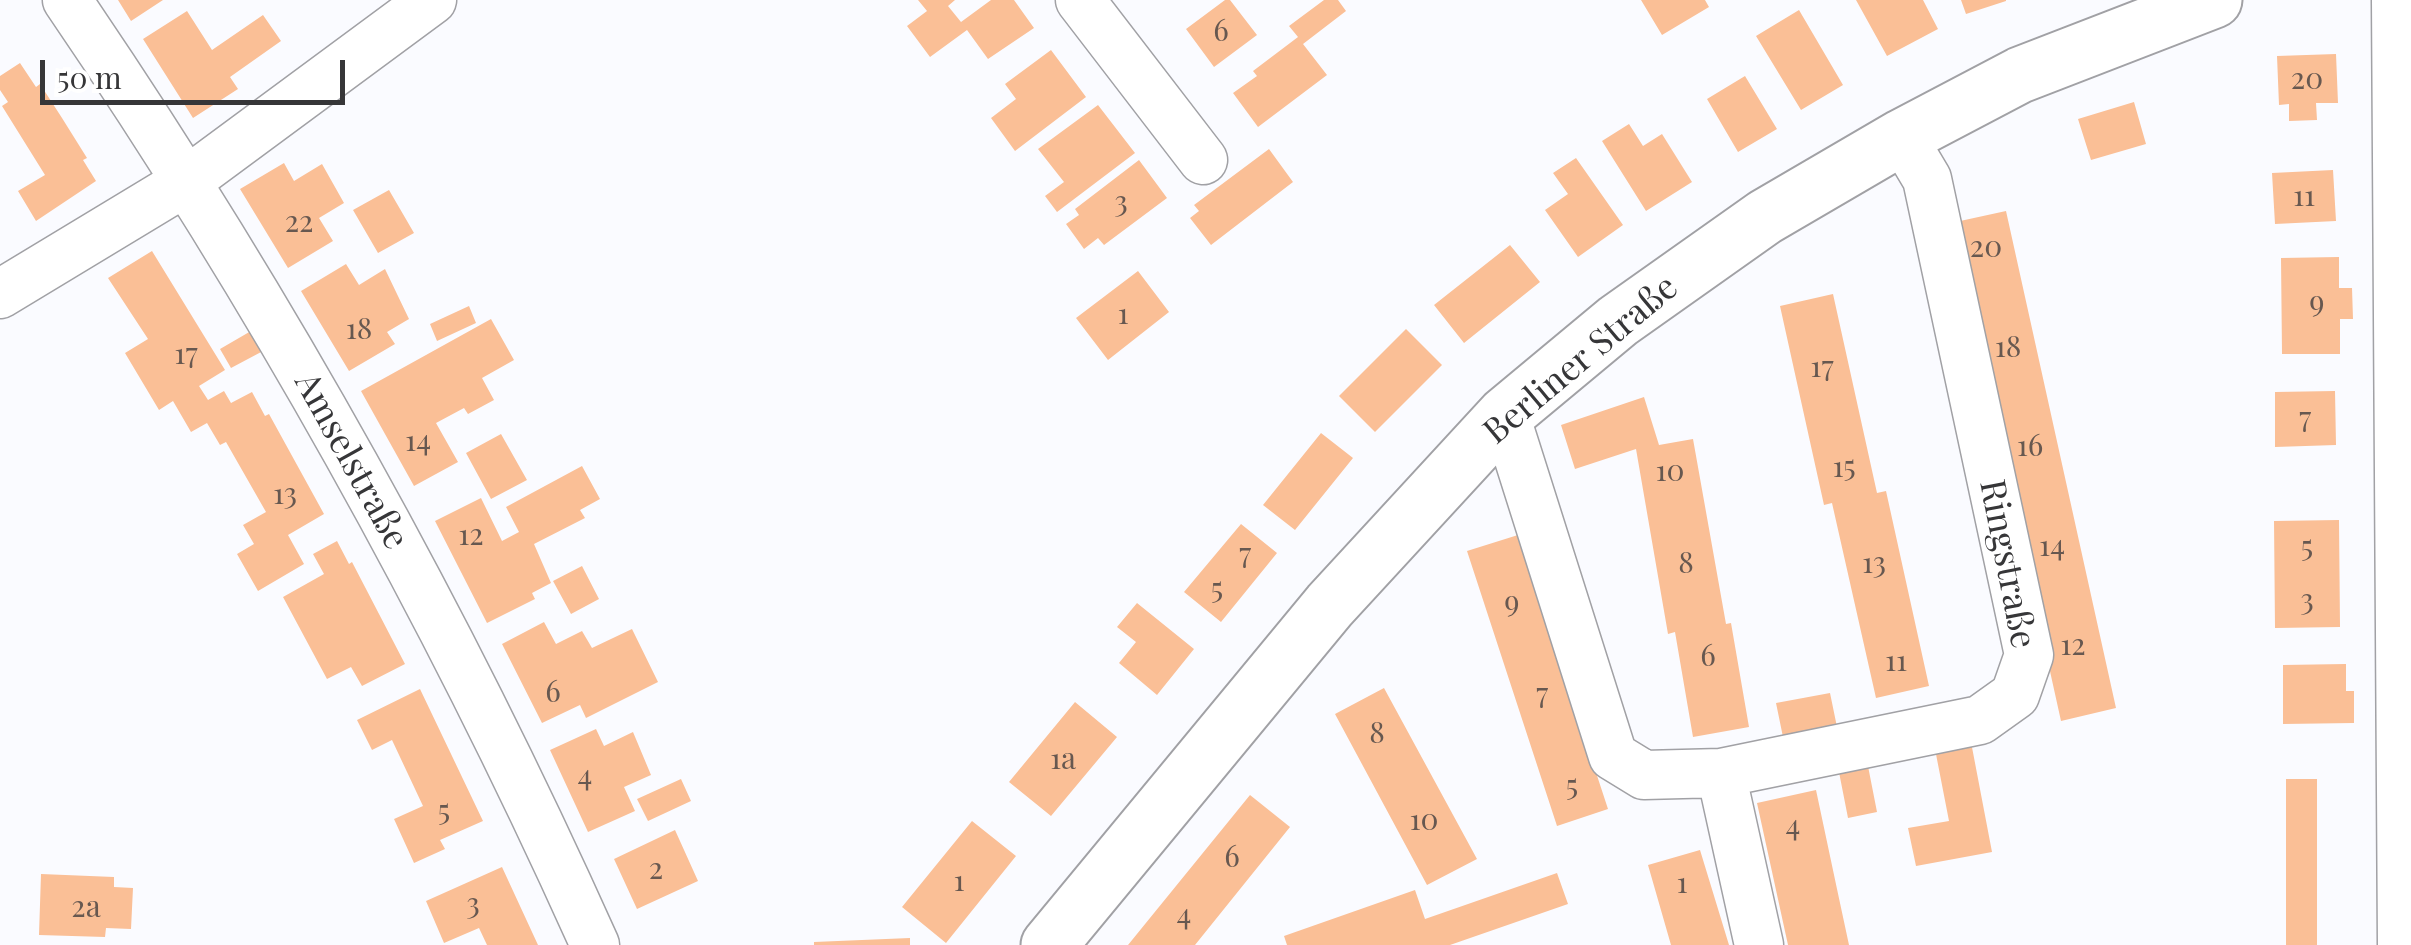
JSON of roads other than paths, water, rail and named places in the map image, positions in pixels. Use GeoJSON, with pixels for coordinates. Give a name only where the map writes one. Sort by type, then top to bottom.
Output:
{"type":"FeatureCollection","features":[{"type":"Feature","properties":{"kind":"street","name":"Amselstraße"},"geometry":{"type":"LineString","coordinates":[[67,0],[186,180],[375,499],[465,673],[595,945]]}},
{"type":"Feature","properties":{"kind":"street"},"geometry":{"type":"LineString","coordinates":[[0,294],[186,180],[432,0]]}},
{"type":"Feature","properties":{"kind":"street"},"geometry":{"type":"LineString","coordinates":[[1080,0],[1204,160]]}},
{"type":"Feature","properties":{"kind":"street"},"geometry":{"type":"LineString","coordinates":[[2396,0],[2402,945]]}},
{"type":"Feature","properties":{"kind":"street","name":"Berliner Straße"},"geometry":{"type":"LineString","coordinates":[[1049,945],[1330,605],[1505,415],[1618,321],[1749,228],[1902,137],[2020,75],[2183,5]]}},
{"type":"Feature","properties":{"kind":"street","name":"Ringstraße"},"geometry":{"type":"LineString","coordinates":[[1505,415],[1612,756],[1644,775],[1722,774],[1980,720],[2015,695],[2030,655],[1927,179],[1902,137]]}},
{"type":"Feature","properties":{"kind":"street"},"geometry":{"type":"LineString","coordinates":[[1722,774],[1759,945]]}}]}
